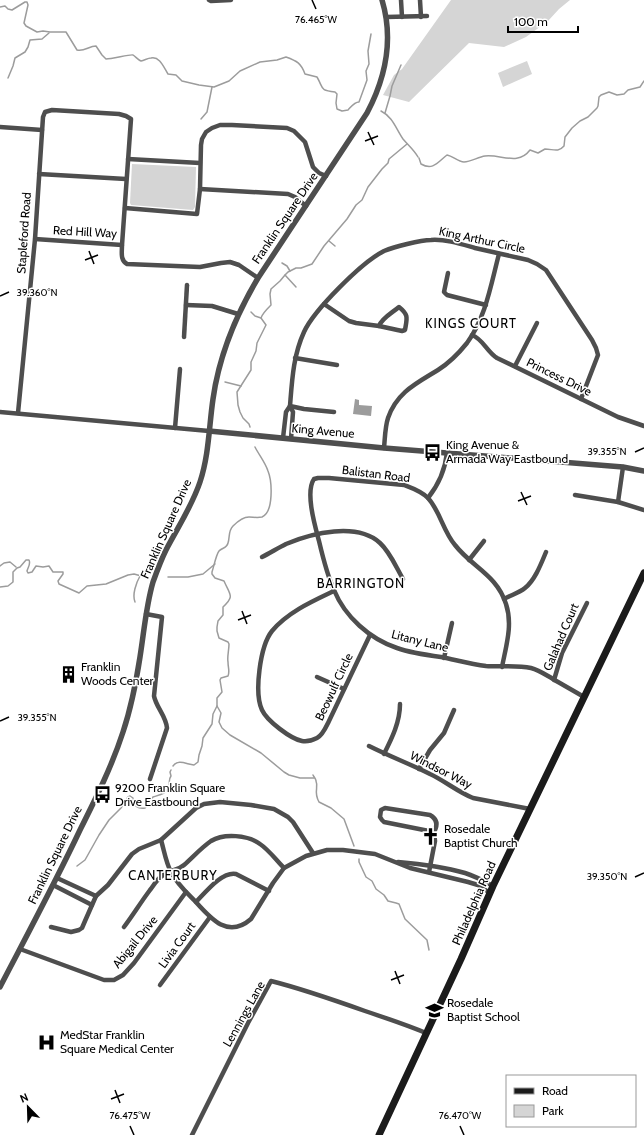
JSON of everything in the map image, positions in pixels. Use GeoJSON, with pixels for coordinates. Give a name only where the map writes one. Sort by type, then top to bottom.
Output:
{"type":"FeatureCollection","features":[{"type":"Feature","properties":{"kind":"main road","name":"Philadelphia Road"},"geometry":{"type":"LineString","coordinates":[[379,1135],[492,889],[644,573]]}},
{"type":"Feature","properties":{"kind":"street"},"geometry":{"type":"LineString","coordinates":[[209,0],[231,0]]}},
{"type":"Feature","properties":{"kind":"street","name":"Franklin Square Drive"},"geometry":{"type":"LineString","coordinates":[[0,987],[57,878],[116,753],[130,709],[146,614],[154,582],[162,560],[190,508],[196,493],[206,459],[218,371],[225,347],[238,314],[258,278],[367,113],[379,88],[387,56],[388,34],[382,0]]}},
{"type":"Feature","properties":{"kind":"street"},"geometry":{"type":"LineString","coordinates":[[402,0],[402,17]]}},
{"type":"Feature","properties":{"kind":"street"},"geometry":{"type":"LineString","coordinates":[[420,0],[421,17]]}},
{"type":"Feature","properties":{"kind":"street"},"geometry":{"type":"LineString","coordinates":[[386,17],[427,16]]}},
{"type":"Feature","properties":{"kind":"street","name":"Stapleford Road"},"geometry":{"type":"LineString","coordinates":[[18,413],[35,239],[43,117],[45,112],[48,110],[126,116],[130,119],[128,159]]}},
{"type":"Feature","properties":{"kind":"street"},"geometry":{"type":"LineString","coordinates":[[125,208],[197,214],[200,189],[202,139],[206,132],[220,125],[287,128],[294,131],[305,142],[313,167],[319,173],[326,176]]}},
{"type":"Feature","properties":{"kind":"street"},"geometry":{"type":"LineString","coordinates":[[0,127],[42,130]]}},
{"type":"Feature","properties":{"kind":"street"},"geometry":{"type":"LineString","coordinates":[[128,159],[200,163]]}},
{"type":"Feature","properties":{"kind":"street","name":"Red Hill Way"},"geometry":{"type":"LineString","coordinates":[[35,239],[122,245],[128,159]]}},
{"type":"Feature","properties":{"kind":"street"},"geometry":{"type":"LineString","coordinates":[[39,174],[126,179]]}},
{"type":"Feature","properties":{"kind":"street"},"geometry":{"type":"LineString","coordinates":[[200,189],[288,194],[296,197],[306,206]]}},
{"type":"Feature","properties":{"kind":"street","name":"King Arthur Circle"},"geometry":{"type":"LineString","coordinates":[[283,438],[286,412],[290,406],[295,358],[304,332],[314,316],[324,304],[371,259],[385,251],[420,241],[439,240],[534,262],[542,266],[598,352],[597,360],[581,399]]}},
{"type":"Feature","properties":{"kind":"street"},"geometry":{"type":"LineString","coordinates":[[122,245],[122,258],[127,264],[200,267],[230,262],[258,278]]}},
{"type":"Feature","properties":{"kind":"street"},"geometry":{"type":"LineString","coordinates":[[384,448],[388,418],[398,400],[407,390],[438,370],[452,358],[461,350],[472,335],[481,319],[486,305],[499,254]]}},
{"type":"Feature","properties":{"kind":"street"},"geometry":{"type":"LineString","coordinates":[[448,274],[444,292],[447,296],[486,305]]}},
{"type":"Feature","properties":{"kind":"street"},"geometry":{"type":"LineString","coordinates":[[184,337],[187,284]]}},
{"type":"Feature","properties":{"kind":"street"},"geometry":{"type":"LineString","coordinates":[[324,304],[348,321],[402,331],[405,330],[407,314],[399,308],[383,320],[379,326]]}},
{"type":"Feature","properties":{"kind":"street"},"geometry":{"type":"LineString","coordinates":[[186,305],[212,306],[238,314]]}},
{"type":"Feature","properties":{"kind":"street"},"geometry":{"type":"LineString","coordinates":[[515,366],[537,323]]}},
{"type":"Feature","properties":{"kind":"street","name":"Princess Drive"},"geometry":{"type":"LineString","coordinates":[[472,335],[479,339],[492,355],[618,417],[644,426]]}},
{"type":"Feature","properties":{"kind":"street"},"geometry":{"type":"LineString","coordinates":[[295,358],[337,365]]}},
{"type":"Feature","properties":{"kind":"street"},"geometry":{"type":"LineString","coordinates":[[175,428],[180,369]]}},
{"type":"Feature","properties":{"kind":"street"},"geometry":{"type":"LineString","coordinates":[[290,406],[334,412]]}},
{"type":"Feature","properties":{"kind":"street","name":"King Arthur Circle"},"geometry":{"type":"LineString","coordinates":[[290,406],[293,412],[291,439]]}},
{"type":"Feature","properties":{"kind":"street","name":"King Avenue"},"geometry":{"type":"LineString","coordinates":[[0,412],[384,448],[623,467],[644,471]]}},
{"type":"Feature","properties":{"kind":"street"},"geometry":{"type":"LineString","coordinates":[[428,498],[442,476],[447,453]]}},
{"type":"Feature","properties":{"kind":"street"},"geometry":{"type":"LineString","coordinates":[[618,502],[623,467]]}},
{"type":"Feature","properties":{"kind":"street","name":"Balistan Road"},"geometry":{"type":"LineString","coordinates":[[314,479],[329,478],[404,485],[415,489],[428,498],[435,508],[450,539],[469,560],[493,580],[504,599],[508,612],[509,623],[502,667]]}},
{"type":"Feature","properties":{"kind":"street","name":"Litany Lane"},"geometry":{"type":"LineString","coordinates":[[314,479],[310,488],[317,534],[334,591],[347,612],[370,635],[396,648],[411,652],[485,666],[531,668],[584,697]]}},
{"type":"Feature","properties":{"kind":"street"},"geometry":{"type":"LineString","coordinates":[[575,495],[618,502],[644,510]]}},
{"type":"Feature","properties":{"kind":"street"},"geometry":{"type":"LineString","coordinates":[[262,557],[286,544],[317,534],[335,532],[361,533],[374,538],[381,544],[387,551],[403,579]]}},
{"type":"Feature","properties":{"kind":"street"},"geometry":{"type":"LineString","coordinates":[[469,560],[484,541]]}},
{"type":"Feature","properties":{"kind":"street"},"geometry":{"type":"LineString","coordinates":[[504,599],[528,585],[546,552]]}},
{"type":"Feature","properties":{"kind":"street","name":"Beowulf Circle"},"geometry":{"type":"LineString","coordinates":[[334,591],[301,608],[272,631],[266,640],[261,659],[258,699],[265,716],[274,725],[296,739],[309,741],[322,735],[370,635]]}},
{"type":"Feature","properties":{"kind":"street","name":"Galahad Court"},"geometry":{"type":"LineString","coordinates":[[554,680],[562,653],[587,603]]}},
{"type":"Feature","properties":{"kind":"street"},"geometry":{"type":"LineString","coordinates":[[146,614],[162,617],[154,696],[167,728],[150,779]]}},
{"type":"Feature","properties":{"kind":"street"},"geometry":{"type":"LineString","coordinates":[[444,658],[452,622]]}},
{"type":"Feature","properties":{"kind":"street"},"geometry":{"type":"LineString","coordinates":[[317,677],[344,689]]}},
{"type":"Feature","properties":{"kind":"street"},"geometry":{"type":"LineString","coordinates":[[384,754],[397,724],[400,704]]}},
{"type":"Feature","properties":{"kind":"street"},"geometry":{"type":"LineString","coordinates":[[418,769],[430,750],[444,733],[454,710]]}},
{"type":"Feature","properties":{"kind":"street","name":"Windsor Way"},"geometry":{"type":"LineString","coordinates":[[368,746],[439,778],[464,795],[530,809]]}},
{"type":"Feature","properties":{"kind":"street"},"geometry":{"type":"LineString","coordinates":[[51,927],[71,932],[82,928],[96,896],[108,885],[132,854],[139,849],[161,840],[199,806],[209,802],[236,803],[267,807],[283,814],[292,822],[313,853]]}},
{"type":"Feature","properties":{"kind":"street"},"geometry":{"type":"LineString","coordinates":[[428,872],[435,841],[434,832],[436,823],[434,818],[430,815],[385,808],[381,810],[380,819],[384,822],[434,832]]}},
{"type":"Feature","properties":{"kind":"street"},"geometry":{"type":"LineString","coordinates":[[124,927],[162,876],[182,867],[202,847],[219,837],[250,838],[260,843],[268,850],[284,868]]}},
{"type":"Feature","properties":{"kind":"street"},"geometry":{"type":"LineString","coordinates":[[161,840],[171,871],[176,880],[210,917],[222,925],[230,927],[240,926],[252,919],[284,868],[313,853],[327,850],[343,850],[375,854],[410,868],[492,889]]}},
{"type":"Feature","properties":{"kind":"street"},"geometry":{"type":"LineString","coordinates":[[391,861],[430,866],[465,873],[479,878],[492,889]]}},
{"type":"Feature","properties":{"kind":"street"},"geometry":{"type":"LineString","coordinates":[[196,902],[220,879],[233,873],[269,891]]}},
{"type":"Feature","properties":{"kind":"street"},"geometry":{"type":"LineString","coordinates":[[57,878],[96,896]]}},
{"type":"Feature","properties":{"kind":"street"},"geometry":{"type":"LineString","coordinates":[[53,885],[92,905]]}},
{"type":"Feature","properties":{"kind":"street","name":"Abigail Drive"},"geometry":{"type":"LineString","coordinates":[[20,949],[104,980],[114,980],[123,975],[134,963],[186,892]]}},
{"type":"Feature","properties":{"kind":"street","name":"Livia Court"},"geometry":{"type":"LineString","coordinates":[[160,985],[210,917]]}},
{"type":"Feature","properties":{"kind":"street","name":"Lennings Lane"},"geometry":{"type":"LineString","coordinates":[[192,1135],[248,1023],[271,981],[296,987],[344,1003],[426,1033]]}},
{"type":"Feature","properties":{"kind":"green space"},"geometry":{"type":"Polygon","coordinates":[[[451,0],[570,0],[548,21],[526,37],[504,47],[469,43],[409,102],[383,95],[394,75],[402,69],[451,0]]]}},
{"type":"Feature","properties":{"kind":"green space"},"geometry":{"type":"Polygon","coordinates":[[[527,61],[532,74],[503,87],[498,73],[527,61]]]}},
{"type":"Feature","properties":{"kind":"green space"},"geometry":{"type":"Polygon","coordinates":[[[132,164],[196,167],[195,207],[193,210],[131,205],[132,164]]]}},
{"type":"Feature","properties":{"kind":"shaded area"},"geometry":{"type":"Polygon","coordinates":[[[355,399],[359,400],[359,405],[372,406],[371,416],[353,414],[355,399]]]}},
{"type":"Feature","properties":{"kind":"waterway"},"geometry":{"type":"LineString","coordinates":[[0,7],[5,6],[12,10],[27,2],[28,5],[24,23],[26,26],[37,32],[66,32],[77,50],[96,46],[106,59],[132,55],[141,61],[154,58],[161,63],[168,74],[176,75],[182,81],[199,85],[214,87],[229,81],[240,71],[260,62],[277,60],[286,57],[298,63],[302,67],[305,74],[317,77],[324,90],[335,92],[337,94],[337,109],[342,111],[348,110],[354,104],[359,102],[367,80],[366,71],[369,64],[368,51],[371,34]]}},
{"type":"Feature","properties":{"kind":"waterway"},"geometry":{"type":"LineString","coordinates":[[8,78],[15,58],[25,52],[30,40],[42,39],[49,33]]}},
{"type":"Feature","properties":{"kind":"waterway"},"geometry":{"type":"LineString","coordinates":[[385,113],[392,86],[401,65]]}},
{"type":"Feature","properties":{"kind":"waterway"},"geometry":{"type":"LineString","coordinates":[[419,158],[421,164],[429,167],[435,165],[447,155],[464,162],[485,156],[515,158],[525,155],[530,150],[538,153],[545,149],[560,149],[564,146],[565,137],[572,128],[580,121],[588,117],[597,108],[599,97],[601,95],[609,92],[617,95],[624,94],[628,90],[640,87],[644,81]]}},
{"type":"Feature","properties":{"kind":"waterway"},"geometry":{"type":"LineString","coordinates":[[201,119],[207,112],[212,87]]}},
{"type":"Feature","properties":{"kind":"waterway"},"geometry":{"type":"LineString","coordinates":[[381,111],[389,116],[403,139],[418,157]]}},
{"type":"Feature","properties":{"kind":"waterway"},"geometry":{"type":"LineString","coordinates":[[261,318],[271,305],[271,289],[288,272],[296,268],[301,268],[312,264],[356,205],[362,200],[368,187],[388,163],[389,159],[407,144]]}},
{"type":"Feature","properties":{"kind":"waterway"},"geometry":{"type":"LineString","coordinates":[[329,241],[335,246]]}},
{"type":"Feature","properties":{"kind":"waterway"},"geometry":{"type":"LineString","coordinates":[[282,263],[287,266],[290,271]]}},
{"type":"Feature","properties":{"kind":"waterway"},"geometry":{"type":"LineString","coordinates":[[285,275],[296,287]]}},
{"type":"Feature","properties":{"kind":"waterway"},"geometry":{"type":"LineString","coordinates":[[250,427],[240,412],[237,392],[251,370],[251,362],[256,351],[257,343],[266,325],[261,318],[255,316],[251,312]]}},
{"type":"Feature","properties":{"kind":"waterway"},"geometry":{"type":"LineString","coordinates":[[225,382],[241,386]]}},
{"type":"Feature","properties":{"kind":"waterway"},"geometry":{"type":"LineString","coordinates":[[255,447],[268,471],[271,489],[269,509],[262,517],[245,518],[231,528],[229,541],[226,547],[219,551],[212,572],[215,578],[224,581],[230,595],[229,600],[223,607],[223,615],[218,621],[217,627],[219,638],[228,642],[229,644],[229,674],[228,676],[221,678],[222,692],[217,698],[217,706],[221,713],[219,722],[222,728],[230,735],[261,753],[289,775],[300,778],[314,778]]}},
{"type":"Feature","properties":{"kind":"waterway"},"geometry":{"type":"LineString","coordinates":[[0,587],[8,586],[13,582],[13,572],[26,560],[30,561],[27,571],[28,573],[32,572],[36,566],[49,566],[53,572],[63,572],[58,581],[59,584],[79,593],[87,586],[106,584],[128,575],[134,574],[145,577]]}},
{"type":"Feature","properties":{"kind":"waterway"},"geometry":{"type":"LineString","coordinates":[[0,566],[4,563],[10,562],[16,567]]}},
{"type":"Feature","properties":{"kind":"waterway"},"geometry":{"type":"LineString","coordinates":[[168,577],[188,577],[203,574],[215,564]]}},
{"type":"Feature","properties":{"kind":"waterway"},"geometry":{"type":"LineString","coordinates":[[135,602],[135,589],[140,576]]}},
{"type":"Feature","properties":{"kind":"waterway"},"geometry":{"type":"LineString","coordinates":[[173,766],[180,762],[194,765],[198,762],[203,738],[212,724],[213,714],[217,706]]}},
{"type":"Feature","properties":{"kind":"waterway"},"geometry":{"type":"LineString","coordinates":[[77,866],[85,860],[109,820],[121,808],[128,797],[130,796],[133,798],[136,806],[145,808],[153,797],[162,794],[168,789],[171,770]]}},
{"type":"Feature","properties":{"kind":"waterway"},"geometry":{"type":"LineString","coordinates":[[313,775],[317,783],[316,795],[319,802],[331,808],[344,819],[354,846]]}},
{"type":"Feature","properties":{"kind":"waterway"},"geometry":{"type":"LineString","coordinates":[[359,859],[366,877],[372,881],[376,889],[384,895],[388,901],[399,904],[405,919],[427,940],[429,950]]}},
{"type":"Feature","properties":{"kind":"place","name":"King Avenue & Armada Way Eastbound"},"geometry":{"type":"Point","coordinates":[433,452]}},
{"type":"Feature","properties":{"kind":"place","name":"Franklin Woods Center"},"geometry":{"type":"Point","coordinates":[68,674]}},
{"type":"Feature","properties":{"kind":"place","name":"9200 Franklin Square Drive Eastbound"},"geometry":{"type":"Point","coordinates":[102,795]}},
{"type":"Feature","properties":{"kind":"place","name":"Rosedale Baptist Church"},"geometry":{"type":"Point","coordinates":[431,836]}},
{"type":"Feature","properties":{"kind":"place","name":"Rosedale Baptist School"},"geometry":{"type":"Point","coordinates":[434,1010]}},
{"type":"Feature","properties":{"kind":"place","name":"MedStar Franklin Square Medical Center"},"geometry":{"type":"Point","coordinates":[47,1042]}},
{"type":"Feature","properties":{"kind":"district","name":"KINGS COURT"},"geometry":{"type":"Point","coordinates":[471,323]}},
{"type":"Feature","properties":{"kind":"district","name":"BARRINGTON"},"geometry":{"type":"Point","coordinates":[361,583]}},
{"type":"Feature","properties":{"kind":"district","name":"CANTERBURY"},"geometry":{"type":"Point","coordinates":[173,875]}}]}
